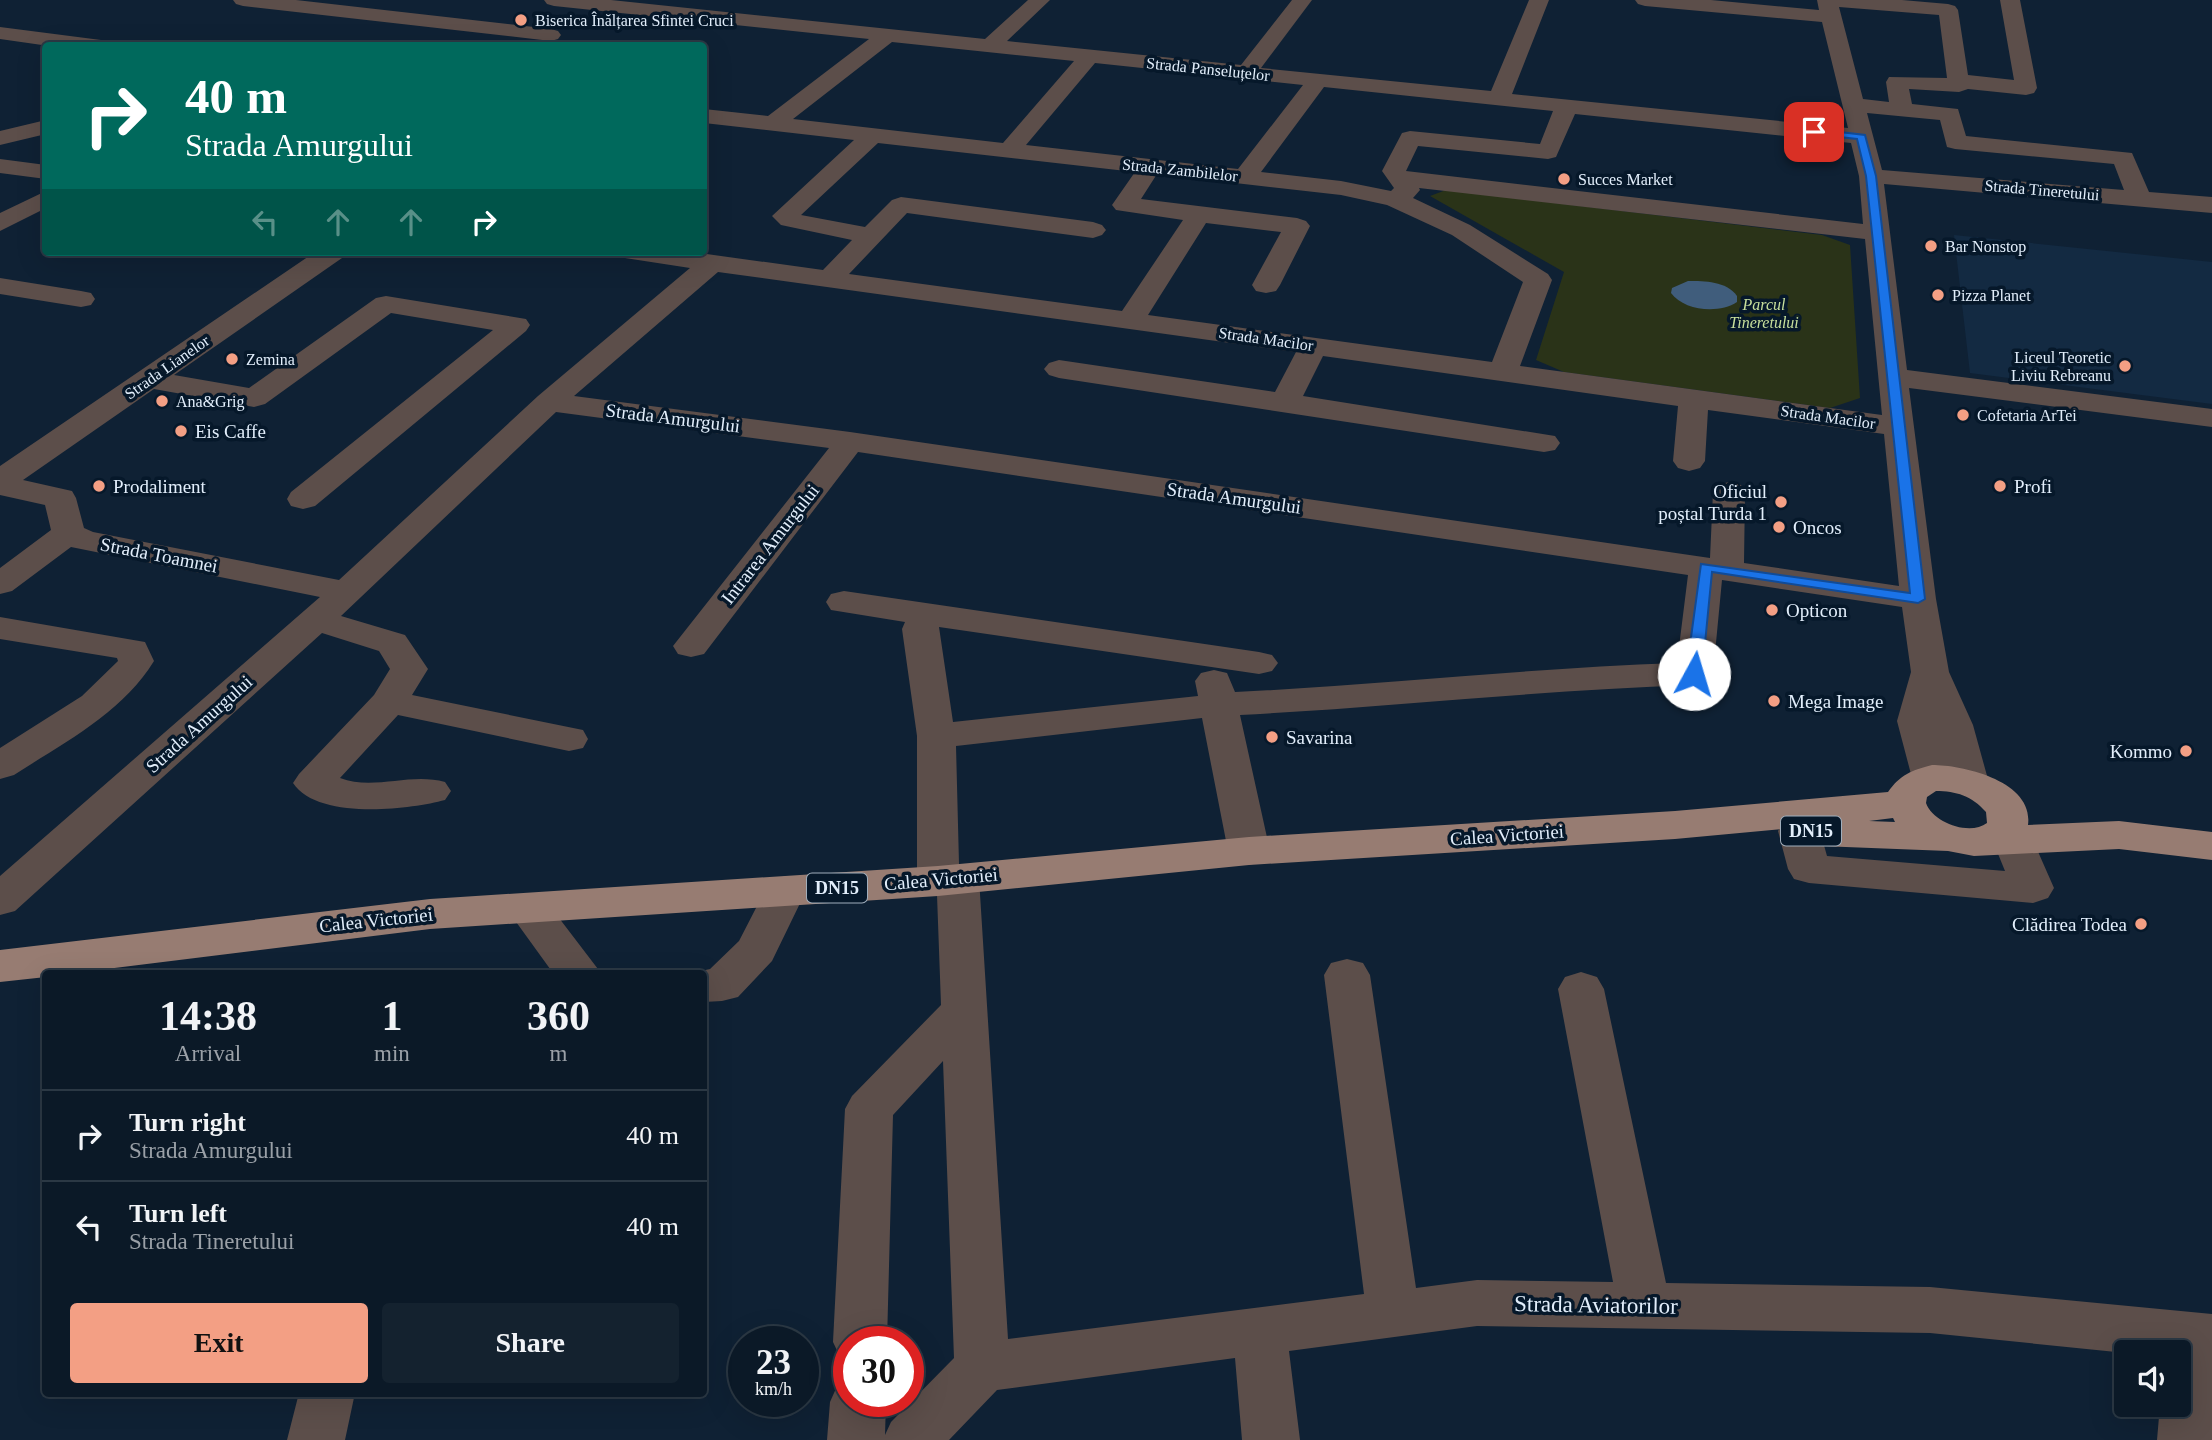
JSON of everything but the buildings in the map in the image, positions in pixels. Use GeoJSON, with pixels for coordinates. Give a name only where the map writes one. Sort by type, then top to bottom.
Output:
{"type":"FeatureCollection","features":[{"type":"Feature","properties":{"kind":"main road","name":"Calea Victoriei"},"geometry":{"type":"LineString","coordinates":[[1946,838],[1919,823],[1969,808]]}},
{"type":"Feature","properties":{"kind":"main road","name":"Calea Victoriei"},"geometry":{"type":"LineString","coordinates":[[1675,825],[1946,838],[1978,842],[1969,808]]}},
{"type":"Feature","properties":{"kind":"main road","name":"Calea Victoriei"},"geometry":{"type":"LineString","coordinates":[[0,967],[325,925],[528,908],[948,880],[1249,851],[1969,808],[2119,835],[2212,846]]}},
{"type":"Feature","properties":{"kind":"street"},"geometry":{"type":"LineString","coordinates":[[243,0],[452,23],[542,40],[593,5]]}},
{"type":"Feature","properties":{"kind":"street","name":"Strada Panseluțelor"},"geometry":{"type":"LineString","coordinates":[[554,0],[1861,137]]}},
{"type":"Feature","properties":{"kind":"street"},"geometry":{"type":"LineString","coordinates":[[990,46],[1040,0]]}},
{"type":"Feature","properties":{"kind":"street"},"geometry":{"type":"LineString","coordinates":[[1246,73],[1302,0]]}},
{"type":"Feature","properties":{"kind":"street"},"geometry":{"type":"LineString","coordinates":[[1499,99],[1539,0]]}},
{"type":"Feature","properties":{"kind":"street"},"geometry":{"type":"LineString","coordinates":[[1645,0],[1831,6],[1947,5],[1959,85],[1897,82],[1902,110]]}},
{"type":"Feature","properties":{"kind":"street"},"geometry":{"type":"LineString","coordinates":[[1958,81],[2026,88],[2010,0]]}},
{"type":"Feature","properties":{"kind":"street"},"geometry":{"type":"LineString","coordinates":[[452,23],[483,6]]}},
{"type":"Feature","properties":{"kind":"street"},"geometry":{"type":"LineString","coordinates":[[1799,831],[1809,869],[2033,888],[1969,808],[1954,725],[1930,672],[1918,599],[1871,176],[1831,6]]}},
{"type":"Feature","properties":{"kind":"street"},"geometry":{"type":"LineString","coordinates":[[0,33],[70,42]]}},
{"type":"Feature","properties":{"kind":"street"},"geometry":{"type":"LineString","coordinates":[[773,124],[887,35]]}},
{"type":"Feature","properties":{"kind":"street"},"geometry":{"type":"LineString","coordinates":[[1008,152],[1090,56]]}},
{"type":"Feature","properties":{"kind":"street"},"geometry":{"type":"LineString","coordinates":[[1244,177],[1318,80]]}},
{"type":"Feature","properties":{"kind":"street"},"geometry":{"type":"LineString","coordinates":[[1854,105],[1950,114],[1955,142],[2124,158],[2139,198]]}},
{"type":"Feature","properties":{"kind":"street"},"geometry":{"type":"LineString","coordinates":[[1567,106],[1549,152],[1410,138],[1394,171],[1396,188],[1876,233]]}},
{"type":"Feature","properties":{"kind":"street","name":"Strada Zambilelor"},"geometry":{"type":"LineString","coordinates":[[707,116],[1341,188],[1396,188],[1538,280],[1503,372]]}},
{"type":"Feature","properties":{"kind":"street"},"geometry":{"type":"LineString","coordinates":[[0,138],[42,128]]}},
{"type":"Feature","properties":{"kind":"street"},"geometry":{"type":"LineString","coordinates":[[871,136],[785,216],[790,220],[871,236]]}},
{"type":"Feature","properties":{"kind":"street"},"geometry":{"type":"LineString","coordinates":[[0,166],[42,171]]}},
{"type":"Feature","properties":{"kind":"street"},"geometry":{"type":"LineString","coordinates":[[1150,167],[1125,205],[1297,226],[1266,285]]}},
{"type":"Feature","properties":{"kind":"street","name":"Strada Tineretului"},"geometry":{"type":"LineString","coordinates":[[1871,176],[2212,205]]}},
{"type":"Feature","properties":{"kind":"street"},"geometry":{"type":"LineString","coordinates":[[0,223],[42,200]]}},
{"type":"Feature","properties":{"kind":"street"},"geometry":{"type":"LineString","coordinates":[[829,278],[901,205],[1093,230]]}},
{"type":"Feature","properties":{"kind":"street"},"geometry":{"type":"LineString","coordinates":[[1130,320],[1199,214]]}},
{"type":"Feature","properties":{"kind":"street","name":"Strada Lianelor"},"geometry":{"type":"LineString","coordinates":[[0,483],[327,256]]}},
{"type":"Feature","properties":{"kind":"street","name":"Strada Macilor"},"geometry":{"type":"LineString","coordinates":[[666,256],[1899,427]]}},
{"type":"Feature","properties":{"kind":"street","name":"Strada Amurgului"},"geometry":{"type":"LineString","coordinates":[[0,900],[347,592],[549,402],[713,262]]}},
{"type":"Feature","properties":{"kind":"street"},"geometry":{"type":"LineString","coordinates":[[0,286],[81,299]]}},
{"type":"Feature","properties":{"kind":"street"},"geometry":{"type":"LineString","coordinates":[[150,379],[254,398],[386,304],[516,325],[303,499]]}},
{"type":"Feature","properties":{"kind":"street"},"geometry":{"type":"LineString","coordinates":[[1285,402],[1314,346]]}},
{"type":"Feature","properties":{"kind":"street"},"geometry":{"type":"LineString","coordinates":[[1059,369],[1544,443]]}},
{"type":"Feature","properties":{"kind":"street"},"geometry":{"type":"LineString","coordinates":[[1894,377],[2212,418]]}},
{"type":"Feature","properties":{"kind":"street"},"geometry":{"type":"LineString","coordinates":[[1689,461],[1695,399]]}},
{"type":"Feature","properties":{"kind":"street","name":"Strada Amurgului"},"geometry":{"type":"LineString","coordinates":[[549,402],[850,441],[1918,599]]}},
{"type":"Feature","properties":{"kind":"street","name":"Intrarea Amurgului"},"geometry":{"type":"LineString","coordinates":[[691,646],[850,441]]}},
{"type":"Feature","properties":{"kind":"street"},"geometry":{"type":"LineString","coordinates":[[0,483],[60,498],[69,533],[0,584]]}},
{"type":"Feature","properties":{"kind":"street"},"geometry":{"type":"LineString","coordinates":[[936,737],[1218,705],[1365,697],[1598,677],[1694,674],[1729,492]]}},
{"type":"Feature","properties":{"kind":"street","name":"Strada Toamnei"},"geometry":{"type":"LineString","coordinates":[[69,533],[83,540],[347,592]]}},
{"type":"Feature","properties":{"kind":"street"},"geometry":{"type":"LineString","coordinates":[[844,602],[1259,663]]}},
{"type":"Feature","properties":{"kind":"street"},"geometry":{"type":"LineString","coordinates":[[911,1440],[982,1367],[965,1009],[948,880],[936,737],[920,629],[928,615]]}},
{"type":"Feature","properties":{"kind":"street"},"geometry":{"type":"LineString","coordinates":[[316,620],[392,643],[409,669],[388,702],[313,783],[355,798],[431,792]]}},
{"type":"Feature","properties":{"kind":"street"},"geometry":{"type":"LineString","coordinates":[[0,628],[132,650],[136,661],[130,674],[99,700],[0,766]]}},
{"type":"Feature","properties":{"kind":"street"},"geometry":{"type":"LineString","coordinates":[[1210,657],[1249,851]]}},
{"type":"Feature","properties":{"kind":"street"},"geometry":{"type":"LineString","coordinates":[[388,702],[569,739]]}},
{"type":"Feature","properties":{"kind":"street"},"geometry":{"type":"LineString","coordinates":[[707,986],[722,985],[756,950],[785,891]]}},
{"type":"Feature","properties":{"kind":"street"},"geometry":{"type":"LineString","coordinates":[[528,908],[576,970]]}},
{"type":"Feature","properties":{"kind":"street"},"geometry":{"type":"LineString","coordinates":[[1347,975],[1393,1314]]}},
{"type":"Feature","properties":{"kind":"street"},"geometry":{"type":"LineString","coordinates":[[1581,989],[1644,1306]]}},
{"type":"Feature","properties":{"kind":"street"},"geometry":{"type":"LineString","coordinates":[[861,1326],[869,1108],[965,1009]]}},
{"type":"Feature","properties":{"kind":"street","name":"Strada Aviatorilor"},"geometry":{"type":"LineString","coordinates":[[982,1367],[1477,1303],[1930,1310],[2202,1337]]}},
{"type":"Feature","properties":{"kind":"street"},"geometry":{"type":"LineString","coordinates":[[1260,1331],[1271,1440]]}},
{"type":"Feature","properties":{"kind":"street"},"geometry":{"type":"LineString","coordinates":[[2186,1440],[2202,1337]]}},
{"type":"Feature","properties":{"kind":"street"},"geometry":{"type":"LineString","coordinates":[[316,1440],[326,1397]]}},
{"type":"Feature","properties":{"kind":"street"},"geometry":{"type":"LineString","coordinates":[[856,1440],[857,1417]]}},
{"type":"Feature","properties":{"kind":"shaded area"},"geometry":{"type":"Polygon","coordinates":[[[1954,235],[2212,262],[2212,404],[1970,373],[1954,235]]]}},
{"type":"Feature","properties":{"kind":"shaded area"},"geometry":{"type":"Polygon","coordinates":[[[1688,281],[1727,287],[1737,296],[1737,302],[1712,309],[1684,304],[1671,293],[1672,288],[1688,281]]]}},
{"type":"Feature","properties":{"kind":"green space","name":"Parcul Tineretului"},"geometry":{"type":"Polygon","coordinates":[[[1446,190],[1822,235],[1850,245],[1860,398],[1830,408],[1564,372],[1536,360],[1564,272],[1430,196],[1446,190]]]}},
{"type":"Feature","properties":{"kind":"place","name":"Biserica Înălțarea Sfintei Cruci"},"geometry":{"type":"Point","coordinates":[521,20]}},
{"type":"Feature","properties":{"kind":"place","name":"Succes Market"},"geometry":{"type":"Point","coordinates":[1564,179]}},
{"type":"Feature","properties":{"kind":"place","name":"Bar Nonstop"},"geometry":{"type":"Point","coordinates":[1931,246]}},
{"type":"Feature","properties":{"kind":"place","name":"Pizza Planet"},"geometry":{"type":"Point","coordinates":[1938,295]}},
{"type":"Feature","properties":{"kind":"place","name":"Zemina"},"geometry":{"type":"Point","coordinates":[232,359]}},
{"type":"Feature","properties":{"kind":"place","name":"Liceul Teoretic Liviu Rebreanu"},"geometry":{"type":"Point","coordinates":[2125,366]}},
{"type":"Feature","properties":{"kind":"place","name":"Ana&Grig"},"geometry":{"type":"Point","coordinates":[162,401]}},
{"type":"Feature","properties":{"kind":"place","name":"Cofetaria ArTei"},"geometry":{"type":"Point","coordinates":[1963,415]}},
{"type":"Feature","properties":{"kind":"place","name":"Eis Caffe"},"geometry":{"type":"Point","coordinates":[181,431]}},
{"type":"Feature","properties":{"kind":"place","name":"Prodaliment"},"geometry":{"type":"Point","coordinates":[99,486]}},
{"type":"Feature","properties":{"kind":"place","name":"Profi"},"geometry":{"type":"Point","coordinates":[2000,486]}},
{"type":"Feature","properties":{"kind":"place","name":"Oficiul poștal Turda 1"},"geometry":{"type":"Point","coordinates":[1781,502]}},
{"type":"Feature","properties":{"kind":"place","name":"Oncos"},"geometry":{"type":"Point","coordinates":[1779,527]}},
{"type":"Feature","properties":{"kind":"place","name":"Opticon"},"geometry":{"type":"Point","coordinates":[1772,610]}},
{"type":"Feature","properties":{"kind":"place","name":"Mega Image"},"geometry":{"type":"Point","coordinates":[1774,701]}},
{"type":"Feature","properties":{"kind":"place","name":"Savarina"},"geometry":{"type":"Point","coordinates":[1272,737]}},
{"type":"Feature","properties":{"kind":"place","name":"Kommo"},"geometry":{"type":"Point","coordinates":[2186,751]}},
{"type":"Feature","properties":{"kind":"place","name":"Clădirea Todea"},"geometry":{"type":"Point","coordinates":[2141,924]}},
{"type":"Feature","properties":{"kind":"route"},"geometry":{"type":"LineString","coordinates":[[1694,674],[1706,567],[1918,599],[1871,176],[1861,137],[1814,132]]}}]}
